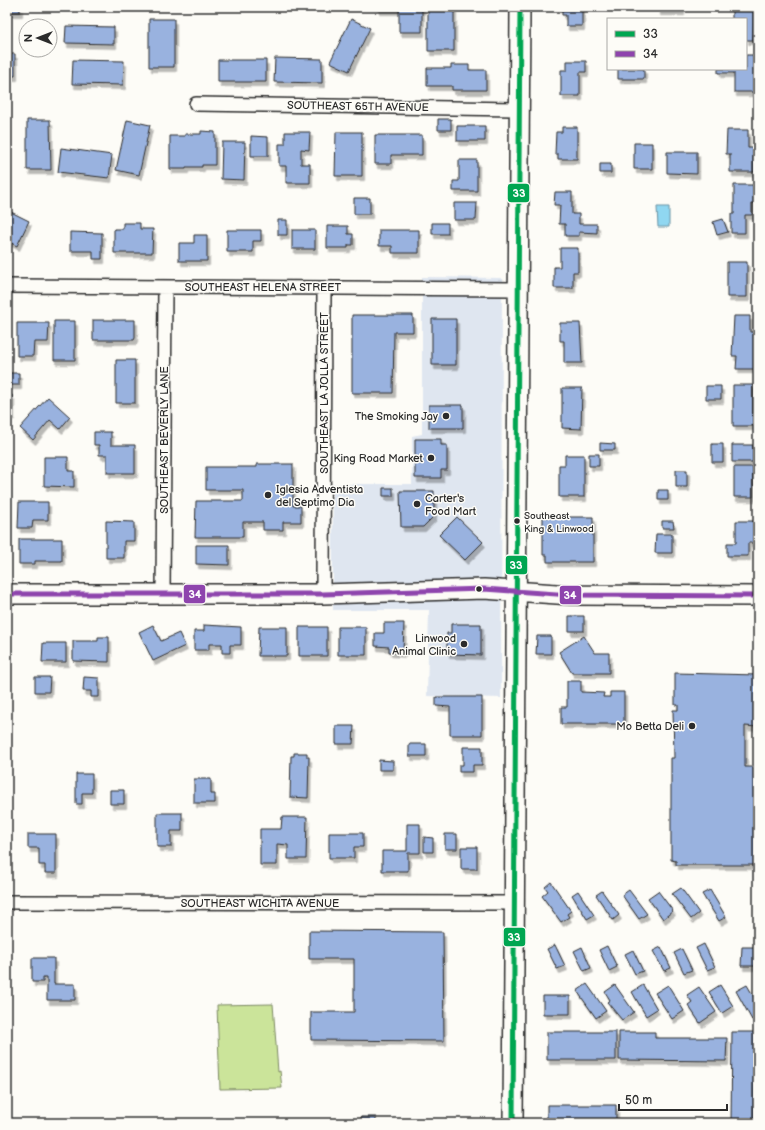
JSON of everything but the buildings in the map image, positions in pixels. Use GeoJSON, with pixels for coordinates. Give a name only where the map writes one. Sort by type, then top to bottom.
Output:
{"type":"FeatureCollection","features":[{"type":"Feature","properties":{"kind":"main road"},"geometry":{"type":"LineString","coordinates":[[513,1123],[520,7]]}},
{"type":"Feature","properties":{"kind":"main road"},"geometry":{"type":"LineString","coordinates":[[7,594],[323,594],[484,590],[571,595],[758,596]]}},
{"type":"Feature","properties":{"kind":"street","name":"SOUTHEAST 65TH AVENUE"},"geometry":{"type":"LineString","coordinates":[[196,104],[520,109]]}},
{"type":"Feature","properties":{"kind":"street","name":"SOUTHEAST HELENA STREET"},"geometry":{"type":"LineString","coordinates":[[7,286],[518,288]]}},
{"type":"Feature","properties":{"kind":"street","name":"SOUTHEAST BEVERLY LANE"},"geometry":{"type":"LineString","coordinates":[[163,594],[165,287]]}},
{"type":"Feature","properties":{"kind":"street","name":"SOUTHEAST LA JOLLA STREET"},"geometry":{"type":"LineString","coordinates":[[323,594],[324,288]]}},
{"type":"Feature","properties":{"kind":"street","name":"SOUTHEAST WICHITA AVENUE"},"geometry":{"type":"LineString","coordinates":[[7,902],[514,903]]}},
{"type":"Feature","properties":{"kind":"shaded area"},"geometry":{"type":"Polygon","coordinates":[[[422,277],[502,278],[501,698],[427,696],[429,610],[333,610],[333,484],[412,484],[412,436],[422,434],[422,277]]]}},
{"type":"Feature","properties":{"kind":"green space"},"geometry":{"type":"Polygon","coordinates":[[[273,1004],[278,1072],[280,1071],[282,1088],[220,1089],[217,1005],[273,1004]]]}},
{"type":"Feature","properties":{"kind":"water"},"geometry":{"type":"Polygon","coordinates":[[[657,207],[669,207],[669,227],[658,227],[657,207]]]}},
{"type":"Feature","properties":{"kind":"transit line","name":"33"},"geometry":{"type":"LineString","coordinates":[[513,1123],[520,7]]}},
{"type":"Feature","properties":{"kind":"transit line","name":"34"},"geometry":{"type":"LineString","coordinates":[[7,594],[323,594],[484,589],[571,595],[758,596]]}},
{"type":"Feature","properties":{"kind":"place","name":"The Smoking Jay"},"geometry":{"type":"Point","coordinates":[446,416]}},
{"type":"Feature","properties":{"kind":"place","name":"King Road Market"},"geometry":{"type":"Point","coordinates":[431,458]}},
{"type":"Feature","properties":{"kind":"place","name":"Iglesia Adventista del Septimo Dia"},"geometry":{"type":"Point","coordinates":[268,495]}},
{"type":"Feature","properties":{"kind":"place","name":"Carter's Food Mart"},"geometry":{"type":"Point","coordinates":[417,504]}},
{"type":"Feature","properties":{"kind":"place","name":"Southeast King & Linwood"},"geometry":{"type":"Point","coordinates":[517,521]}},
{"type":"Feature","properties":{"kind":"place","name":"Linwood Animal Clinic"},"geometry":{"type":"Point","coordinates":[464,644]}},
{"type":"Feature","properties":{"kind":"place","name":"Mo Betta Deli"},"geometry":{"type":"Point","coordinates":[692,726]}}]}
